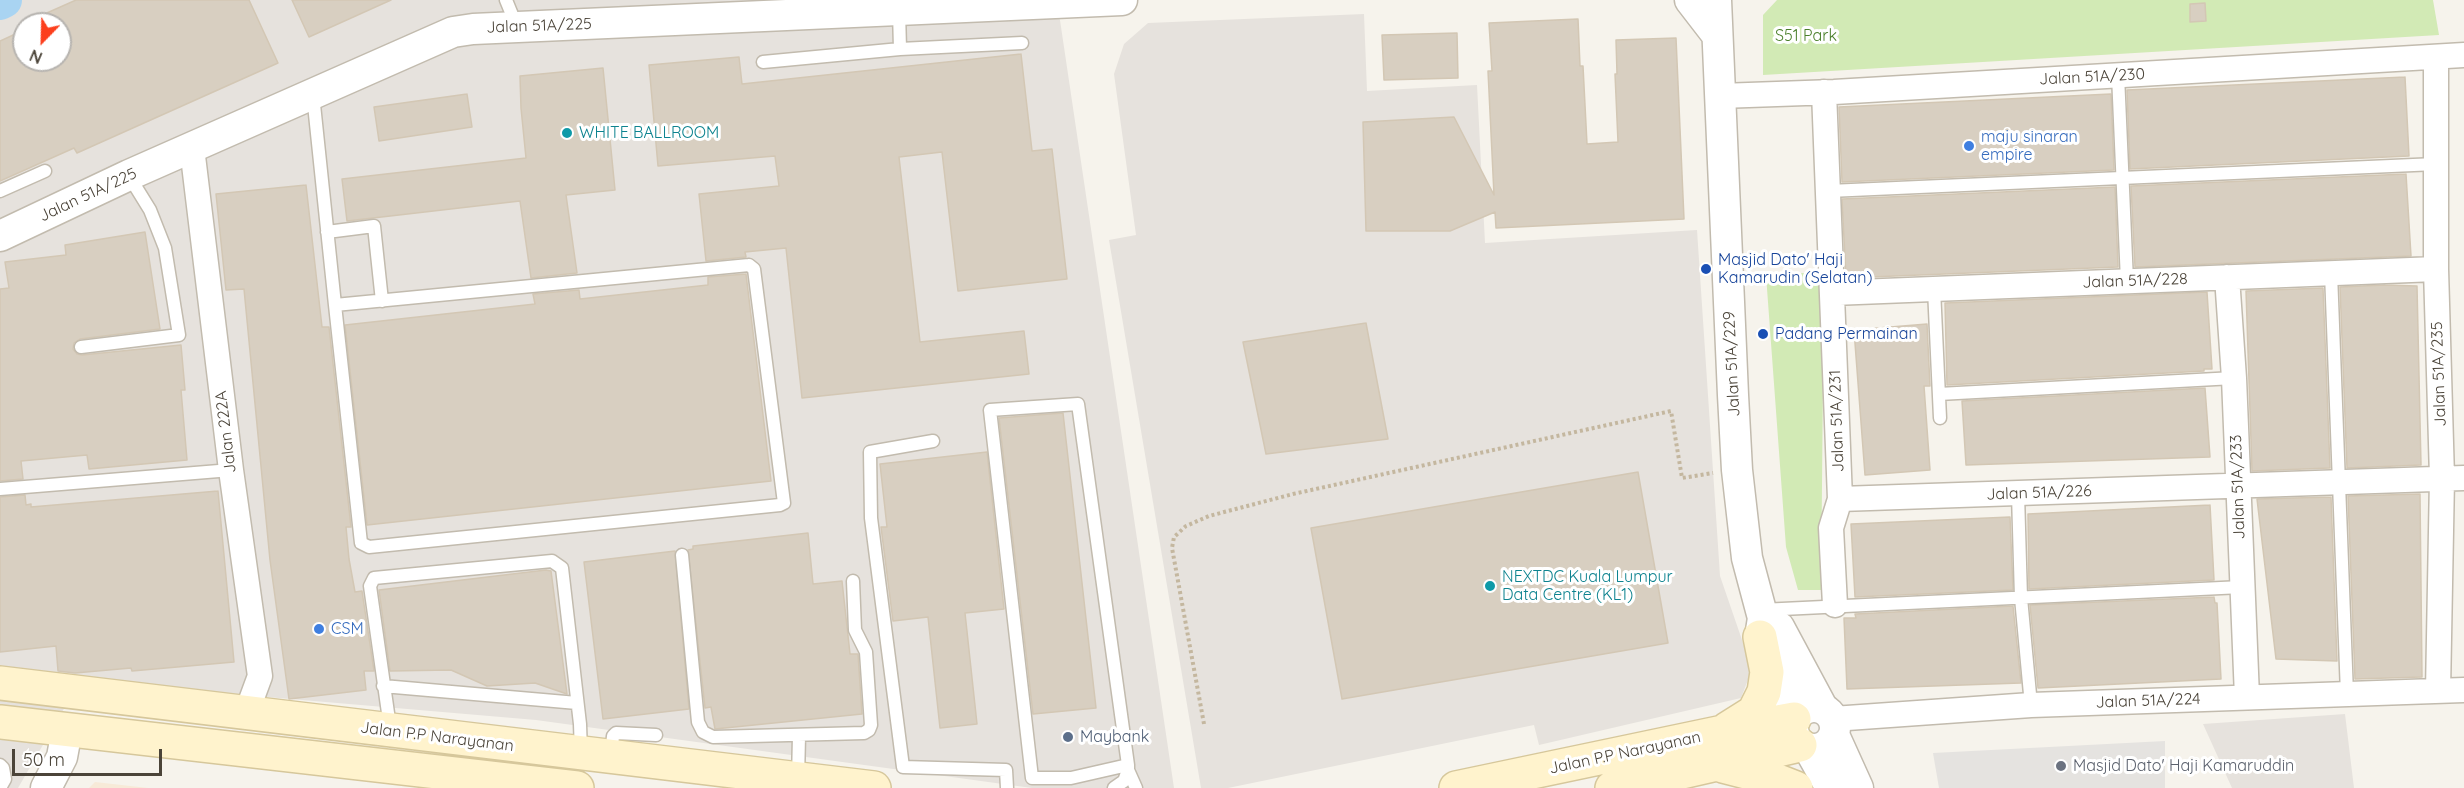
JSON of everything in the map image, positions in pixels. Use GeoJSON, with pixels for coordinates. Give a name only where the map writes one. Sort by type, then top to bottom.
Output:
{"type":"FeatureCollection","features":[{"type":"Feature","properties":{"kind":"main road"},"geometry":{"type":"LineString","coordinates":[[1723,732],[1754,712],[1764,692],[1767,672],[1761,622]]}},
{"type":"Feature","properties":{"kind":"main road","name":"Jalan P.P Narayanan"},"geometry":{"type":"LineString","coordinates":[[0,683],[874,788]]}},
{"type":"Feature","properties":{"kind":"main road"},"geometry":{"type":"LineString","coordinates":[[0,722],[427,780],[577,788]]}},
{"type":"Feature","properties":{"kind":"main road","name":"Jalan P.P Narayanan"},"geometry":{"type":"LineString","coordinates":[[1456,788],[1723,732],[1813,727]]}},
{"type":"Feature","properties":{"kind":"main road","name":"Jalan P.P Narayanan"},"geometry":{"type":"LineString","coordinates":[[1612,788],[1719,765],[1813,727]]}},
{"type":"Feature","properties":{"kind":"main road"},"geometry":{"type":"LineString","coordinates":[[1719,765],[1773,779],[1796,788]]}},
{"type":"Feature","properties":{"kind":"street","name":"Jalan 51A/225"},"geometry":{"type":"LineString","coordinates":[[0,236],[129,175],[453,32],[473,29],[899,10],[963,4],[1122,0]]}},
{"type":"Feature","properties":{"kind":"street"},"geometry":{"type":"LineString","coordinates":[[1690,0],[1717,34],[1730,5],[1735,0]]}},
{"type":"Feature","properties":{"kind":"street","name":"Jalan 51A/229"},"geometry":{"type":"LineString","coordinates":[[1716,0],[1737,470],[1747,558],[1761,622],[1813,727],[1831,788]]}},
{"type":"Feature","properties":{"kind":"street","name":"Jalan 51A/230"},"geometry":{"type":"LineString","coordinates":[[1720,96],[2464,55]]}},
{"type":"Feature","properties":{"kind":"street","name":"Jalan 51A/235"},"geometry":{"type":"LineString","coordinates":[[2436,57],[2436,269],[2453,478],[2438,691]]}},
{"type":"Feature","properties":{"kind":"street","name":"Jalan 51A/231"},"geometry":{"type":"LineString","coordinates":[[1824,92],[1839,499],[1831,528],[1835,605]]}},
{"type":"Feature","properties":{"kind":"street","name":"Jalan 222A"},"geometry":{"type":"LineString","coordinates":[[192,148],[231,470],[260,676],[246,714]]}},
{"type":"Feature","properties":{"kind":"street","name":"Jalan 51A/228"},"geometry":{"type":"LineString","coordinates":[[1833,293],[2436,269]]}},
{"type":"Feature","properties":{"kind":"street","name":"Jalan 51A/233"},"geometry":{"type":"LineString","coordinates":[[2227,277],[2234,378],[2247,697]]}},
{"type":"Feature","properties":{"kind":"street","name":"Jalan 51A/226"},"geometry":{"type":"LineString","coordinates":[[1839,499],[2453,478]]}},
{"type":"Feature","properties":{"kind":"street","name":"Jalan 51A/224"},"geometry":{"type":"LineString","coordinates":[[1813,727],[2031,705],[2464,690]]}},
{"type":"Feature","properties":{"kind":"street","name":"Jalan 51A/229"},"geometry":{"type":"LineString","coordinates":[[1813,727],[1858,788]]}},
{"type":"Feature","properties":{"kind":"street"},"geometry":{"type":"LineString","coordinates":[[46,788],[62,758],[67,730]]}},
{"type":"Feature","properties":{"kind":"lane"},"geometry":{"type":"LineString","coordinates":[[506,0],[518,27]]}},
{"type":"Feature","properties":{"kind":"lane"},"geometry":{"type":"LineString","coordinates":[[899,10],[900,49]]}},
{"type":"Feature","properties":{"kind":"lane"},"geometry":{"type":"LineString","coordinates":[[763,62],[900,49],[1022,43]]}},
{"type":"Feature","properties":{"kind":"lane"},"geometry":{"type":"LineString","coordinates":[[2118,75],[2127,282]]}},
{"type":"Feature","properties":{"kind":"lane"},"geometry":{"type":"LineString","coordinates":[[313,95],[327,232],[361,543],[369,547],[784,503],[752,267],[686,271],[335,305]]}},
{"type":"Feature","properties":{"kind":"lane"},"geometry":{"type":"LineString","coordinates":[[1829,191],[2436,164]]}},
{"type":"Feature","properties":{"kind":"lane"},"geometry":{"type":"LineString","coordinates":[[0,191],[45,171]]}},
{"type":"Feature","properties":{"kind":"lane"},"geometry":{"type":"LineString","coordinates":[[81,347],[179,335],[165,248],[150,210],[129,175]]}},
{"type":"Feature","properties":{"kind":"lane"},"geometry":{"type":"LineString","coordinates":[[327,232],[374,226],[382,301]]}},
{"type":"Feature","properties":{"kind":"lane"},"geometry":{"type":"LineString","coordinates":[[2331,273],[2337,482],[2347,694]]}},
{"type":"Feature","properties":{"kind":"lane"},"geometry":{"type":"LineString","coordinates":[[1934,289],[1940,418]]}},
{"type":"Feature","properties":{"kind":"lane"},"geometry":{"type":"LineString","coordinates":[[1939,394],[2234,378]]}},
{"type":"Feature","properties":{"kind":"lane"},"geometry":{"type":"LineString","coordinates":[[1128,767],[1071,778],[1032,778],[990,410],[1078,404],[1128,767],[1136,788]]}},
{"type":"Feature","properties":{"kind":"lane"},"geometry":{"type":"LineString","coordinates":[[933,441],[870,452],[871,518],[903,767],[1006,770],[1007,788]]}},
{"type":"Feature","properties":{"kind":"lane"},"geometry":{"type":"LineString","coordinates":[[0,489],[231,470]]}},
{"type":"Feature","properties":{"kind":"lane"},"geometry":{"type":"LineString","coordinates":[[2018,494],[2021,598],[2031,705]]}},
{"type":"Feature","properties":{"kind":"lane"},"geometry":{"type":"LineString","coordinates":[[682,555],[698,722],[703,732],[713,737],[864,734],[871,725],[866,652],[855,630],[853,581]]}},
{"type":"Feature","properties":{"kind":"lane"},"geometry":{"type":"LineString","coordinates":[[391,731],[370,586],[374,578],[552,561],[562,568],[580,724],[596,756],[616,733],[656,735]]}},
{"type":"Feature","properties":{"kind":"lane"},"geometry":{"type":"LineString","coordinates":[[1761,622],[1835,605],[1862,606],[2242,587]]}},
{"type":"Feature","properties":{"kind":"lane"},"geometry":{"type":"LineString","coordinates":[[383,686],[577,703]]}},
{"type":"Feature","properties":{"kind":"lane"},"geometry":{"type":"LineString","coordinates":[[798,780],[800,736]]}},
{"type":"Feature","properties":{"kind":"lane"},"geometry":{"type":"LineString","coordinates":[[0,765],[3,768],[5,779],[0,788]]}},
{"type":"Feature","properties":{"kind":"lane"},"geometry":{"type":"LineString","coordinates":[[1114,788],[1124,781],[1128,767]]}},
{"type":"Feature","properties":{"kind":"path"},"geometry":{"type":"LineString","coordinates":[[1204,724],[1172,548],[1174,537],[1186,526],[1209,516],[1293,494],[1671,411],[1682,478],[1737,470]]}},
{"type":"Feature","properties":{"kind":"shaded area"},"geometry":{"type":"Polygon","coordinates":[[[0,0],[1057,0],[1174,788],[1032,788],[536,720],[80,681],[18,788],[0,788],[0,0]]]}},
{"type":"Feature","properties":{"kind":"shaded area","name":"NEXTDC Kuala Lumpur Data Centre (KL1)"},"geometry":{"type":"Polygon","coordinates":[[[1364,14],[1367,91],[1477,85],[1485,243],[1697,230],[1720,576],[1752,669],[1741,698],[1539,745],[1534,725],[1228,788],[1201,788],[1109,240],[1136,235],[1114,74],[1124,44],[1148,23],[1364,14]]]}},
{"type":"Feature","properties":{"kind":"shaded area"},"geometry":{"type":"Polygon","coordinates":[[[2345,714],[2354,788],[2232,788],[2203,724],[2345,714]]]}},
{"type":"Feature","properties":{"kind":"shaded area"},"geometry":{"type":"Polygon","coordinates":[[[2165,741],[2165,788],[1939,788],[1933,753],[2165,741]]]}},
{"type":"Feature","properties":{"kind":"shaded area"},"geometry":{"type":"Polygon","coordinates":[[[95,782],[148,788],[89,788],[95,782]]]}},
{"type":"Feature","properties":{"kind":"green space","name":"S51 Park"},"geometry":{"type":"Polygon","coordinates":[[[1777,0],[2433,0],[2439,35],[1763,75],[1763,15],[1777,0]]]}},
{"type":"Feature","properties":{"kind":"green space"},"geometry":{"type":"Polygon","coordinates":[[[1824,272],[1821,590],[1798,590],[1786,547],[1766,275],[1824,272]]]}},
{"type":"Feature","properties":{"kind":"building"},"geometry":{"type":"Polygon","coordinates":[[[76,0],[249,0],[278,63],[77,153],[74,148],[0,181],[0,41],[12,36],[12,72],[72,72],[72,12],[49,12],[76,0]]]}},
{"type":"Feature","properties":{"kind":"building"},"geometry":{"type":"Polygon","coordinates":[[[292,0],[391,0],[309,37],[292,0]]]}},
{"type":"Feature","properties":{"kind":"building"},"geometry":{"type":"Polygon","coordinates":[[[2205,3],[2206,21],[2190,22],[2190,4],[2205,3]]]}},
{"type":"Feature","properties":{"kind":"building"},"geometry":{"type":"Polygon","coordinates":[[[1578,19],[1587,144],[1618,142],[1616,40],[1676,38],[1684,219],[1496,228],[1495,212],[1450,231],[1366,231],[1363,122],[1454,117],[1494,195],[1488,71],[1492,71],[1489,23],[1578,19]]]}},
{"type":"Feature","properties":{"kind":"building"},"geometry":{"type":"Polygon","coordinates":[[[1457,33],[1458,78],[1384,80],[1382,35],[1457,33]]]}},
{"type":"Feature","properties":{"kind":"building"},"geometry":{"type":"Polygon","coordinates":[[[1021,54],[1032,151],[1052,149],[1067,279],[958,291],[942,152],[899,157],[920,342],[1024,331],[1029,374],[802,398],[786,248],[745,252],[746,257],[706,261],[699,194],[779,186],[775,156],[658,166],[649,65],[739,57],[742,84],[1021,54]]]}},
{"type":"Feature","properties":{"kind":"building"},"geometry":{"type":"Polygon","coordinates":[[[603,68],[615,190],[566,195],[577,273],[531,278],[520,201],[347,221],[342,179],[526,158],[520,76],[603,68]]]}},
{"type":"Feature","properties":{"kind":"building"},"geometry":{"type":"Polygon","coordinates":[[[2405,77],[2409,156],[2130,169],[2127,90],[2405,77]]]}},
{"type":"Feature","properties":{"kind":"building"},"geometry":{"type":"Polygon","coordinates":[[[467,94],[472,127],[379,141],[374,107],[467,94]]]}},
{"type":"Feature","properties":{"kind":"building"},"geometry":{"type":"Polygon","coordinates":[[[2111,94],[2114,170],[1842,182],[1839,107],[2111,94]]]}},
{"type":"Feature","properties":{"kind":"building"},"geometry":{"type":"Polygon","coordinates":[[[2406,174],[2411,256],[2135,267],[2131,186],[2406,174]]]}},
{"type":"Feature","properties":{"kind":"building"},"geometry":{"type":"Polygon","coordinates":[[[306,185],[322,327],[329,327],[351,527],[346,527],[349,559],[355,592],[362,591],[374,671],[364,671],[366,690],[289,699],[270,560],[244,289],[226,290],[216,194],[306,185]]]}},
{"type":"Feature","properties":{"kind":"building"},"geometry":{"type":"Polygon","coordinates":[[[2115,187],[2118,267],[1846,278],[1842,199],[2115,187]]]}},
{"type":"Feature","properties":{"kind":"building"},"geometry":{"type":"Polygon","coordinates":[[[145,232],[160,329],[80,339],[74,343],[73,349],[77,354],[82,355],[181,345],[185,390],[181,390],[187,460],[89,469],[87,455],[21,461],[23,479],[0,481],[0,289],[9,288],[5,262],[66,255],[65,245],[145,232]]]}},
{"type":"Feature","properties":{"kind":"building"},"geometry":{"type":"Polygon","coordinates":[[[746,274],[771,481],[367,525],[345,325],[535,304],[533,294],[579,290],[580,299],[708,285],[708,277],[746,274]]]}},
{"type":"Feature","properties":{"kind":"building"},"geometry":{"type":"Polygon","coordinates":[[[2417,286],[2421,465],[2347,468],[2340,287],[2417,286]]]}},
{"type":"Feature","properties":{"kind":"building"},"geometry":{"type":"Polygon","coordinates":[[[2323,288],[2330,468],[2252,471],[2246,291],[2323,288]]]}},
{"type":"Feature","properties":{"kind":"building"},"geometry":{"type":"Polygon","coordinates":[[[2207,292],[2212,369],[1947,385],[1945,303],[2207,292]]]}},
{"type":"Feature","properties":{"kind":"building"},"geometry":{"type":"Polygon","coordinates":[[[1366,323],[1388,439],[1266,454],[1243,342],[1366,323]]]}},
{"type":"Feature","properties":{"kind":"building"},"geometry":{"type":"Polygon","coordinates":[[[1927,324],[1930,386],[1924,386],[1930,470],[1865,475],[1854,330],[1927,324]]]}},
{"type":"Feature","properties":{"kind":"building"},"geometry":{"type":"Polygon","coordinates":[[[2205,388],[2210,457],[1966,465],[1962,401],[2205,388]]]}},
{"type":"Feature","properties":{"kind":"building"},"geometry":{"type":"Polygon","coordinates":[[[1063,413],[1096,708],[1033,714],[999,418],[1063,413]]]}},
{"type":"Feature","properties":{"kind":"building"},"geometry":{"type":"Polygon","coordinates":[[[987,452],[1004,609],[965,613],[977,724],[940,728],[928,617],[893,621],[881,527],[887,527],[880,464],[987,452]]]}},
{"type":"Feature","properties":{"kind":"building","name":"NEXTDC Kuala Lumpur Data Centre (KL1)"},"geometry":{"type":"Polygon","coordinates":[[[1638,472],[1668,643],[1342,699],[1311,528],[1638,472]]]}},
{"type":"Feature","properties":{"kind":"building"},"geometry":{"type":"Polygon","coordinates":[[[218,491],[234,662],[132,671],[131,668],[75,673],[58,671],[56,646],[0,652],[0,497],[25,495],[26,505],[31,504],[31,507],[218,491]]]}},
{"type":"Feature","properties":{"kind":"building"},"geometry":{"type":"Polygon","coordinates":[[[2420,494],[2422,677],[2355,679],[2348,496],[2420,494]]]}},
{"type":"Feature","properties":{"kind":"building"},"geometry":{"type":"Polygon","coordinates":[[[2331,497],[2337,661],[2276,659],[2257,499],[2331,497]]]}},
{"type":"Feature","properties":{"kind":"building"},"geometry":{"type":"Polygon","coordinates":[[[2210,505],[2214,580],[2029,589],[2028,514],[2210,505]]]}},
{"type":"Feature","properties":{"kind":"building"},"geometry":{"type":"Polygon","coordinates":[[[2010,517],[2013,590],[1855,597],[1851,524],[2010,517]]]}},
{"type":"Feature","properties":{"kind":"building"},"geometry":{"type":"Polygon","coordinates":[[[808,533],[813,584],[842,581],[850,654],[858,654],[862,714],[715,729],[711,707],[705,708],[688,550],[693,549],[693,546],[808,533]]]}},
{"type":"Feature","properties":{"kind":"building"},"geometry":{"type":"Polygon","coordinates":[[[675,551],[689,709],[603,719],[584,562],[675,551]]]}},
{"type":"Feature","properties":{"kind":"building"},"geometry":{"type":"Polygon","coordinates":[[[551,571],[567,694],[535,683],[487,686],[451,670],[390,671],[379,590],[551,571]]]}},
{"type":"Feature","properties":{"kind":"building"},"geometry":{"type":"Polygon","coordinates":[[[2214,597],[2217,603],[2221,679],[2038,688],[2030,605],[2214,597]]]}},
{"type":"Feature","properties":{"kind":"building"},"geometry":{"type":"Polygon","coordinates":[[[2013,606],[2021,683],[1847,689],[1844,618],[1856,618],[1855,614],[2013,606]]]}},
{"type":"Feature","properties":{"kind":"waterway"},"geometry":{"type":"LineString","coordinates":[[0,2],[4,0]]}},
{"type":"Feature","properties":{"kind":"place","name":"WHITE BALLROOM"},"geometry":{"type":"Point","coordinates":[567,133]}},
{"type":"Feature","properties":{"kind":"place","name":"maju sinaran empire"},"geometry":{"type":"Point","coordinates":[1969,146]}},
{"type":"Feature","properties":{"kind":"place","name":"Masjid Dato' Haji Kamarudin (Selatan)"},"geometry":{"type":"Point","coordinates":[1706,269]}},
{"type":"Feature","properties":{"kind":"place","name":"Padang Permainan"},"geometry":{"type":"Point","coordinates":[1763,334]}},
{"type":"Feature","properties":{"kind":"place","name":"NEXTDC Kuala Lumpur Data Centre (KL1)"},"geometry":{"type":"Point","coordinates":[1490,586]}},
{"type":"Feature","properties":{"kind":"place","name":"CSM"},"geometry":{"type":"Point","coordinates":[319,629]}},
{"type":"Feature","properties":{"kind":"place","name":"Maybank"},"geometry":{"type":"Point","coordinates":[1068,737]}},
{"type":"Feature","properties":{"kind":"place","name":"Masjid Dato' Haji Kamaruddin"},"geometry":{"type":"Point","coordinates":[2061,766]}}]}
